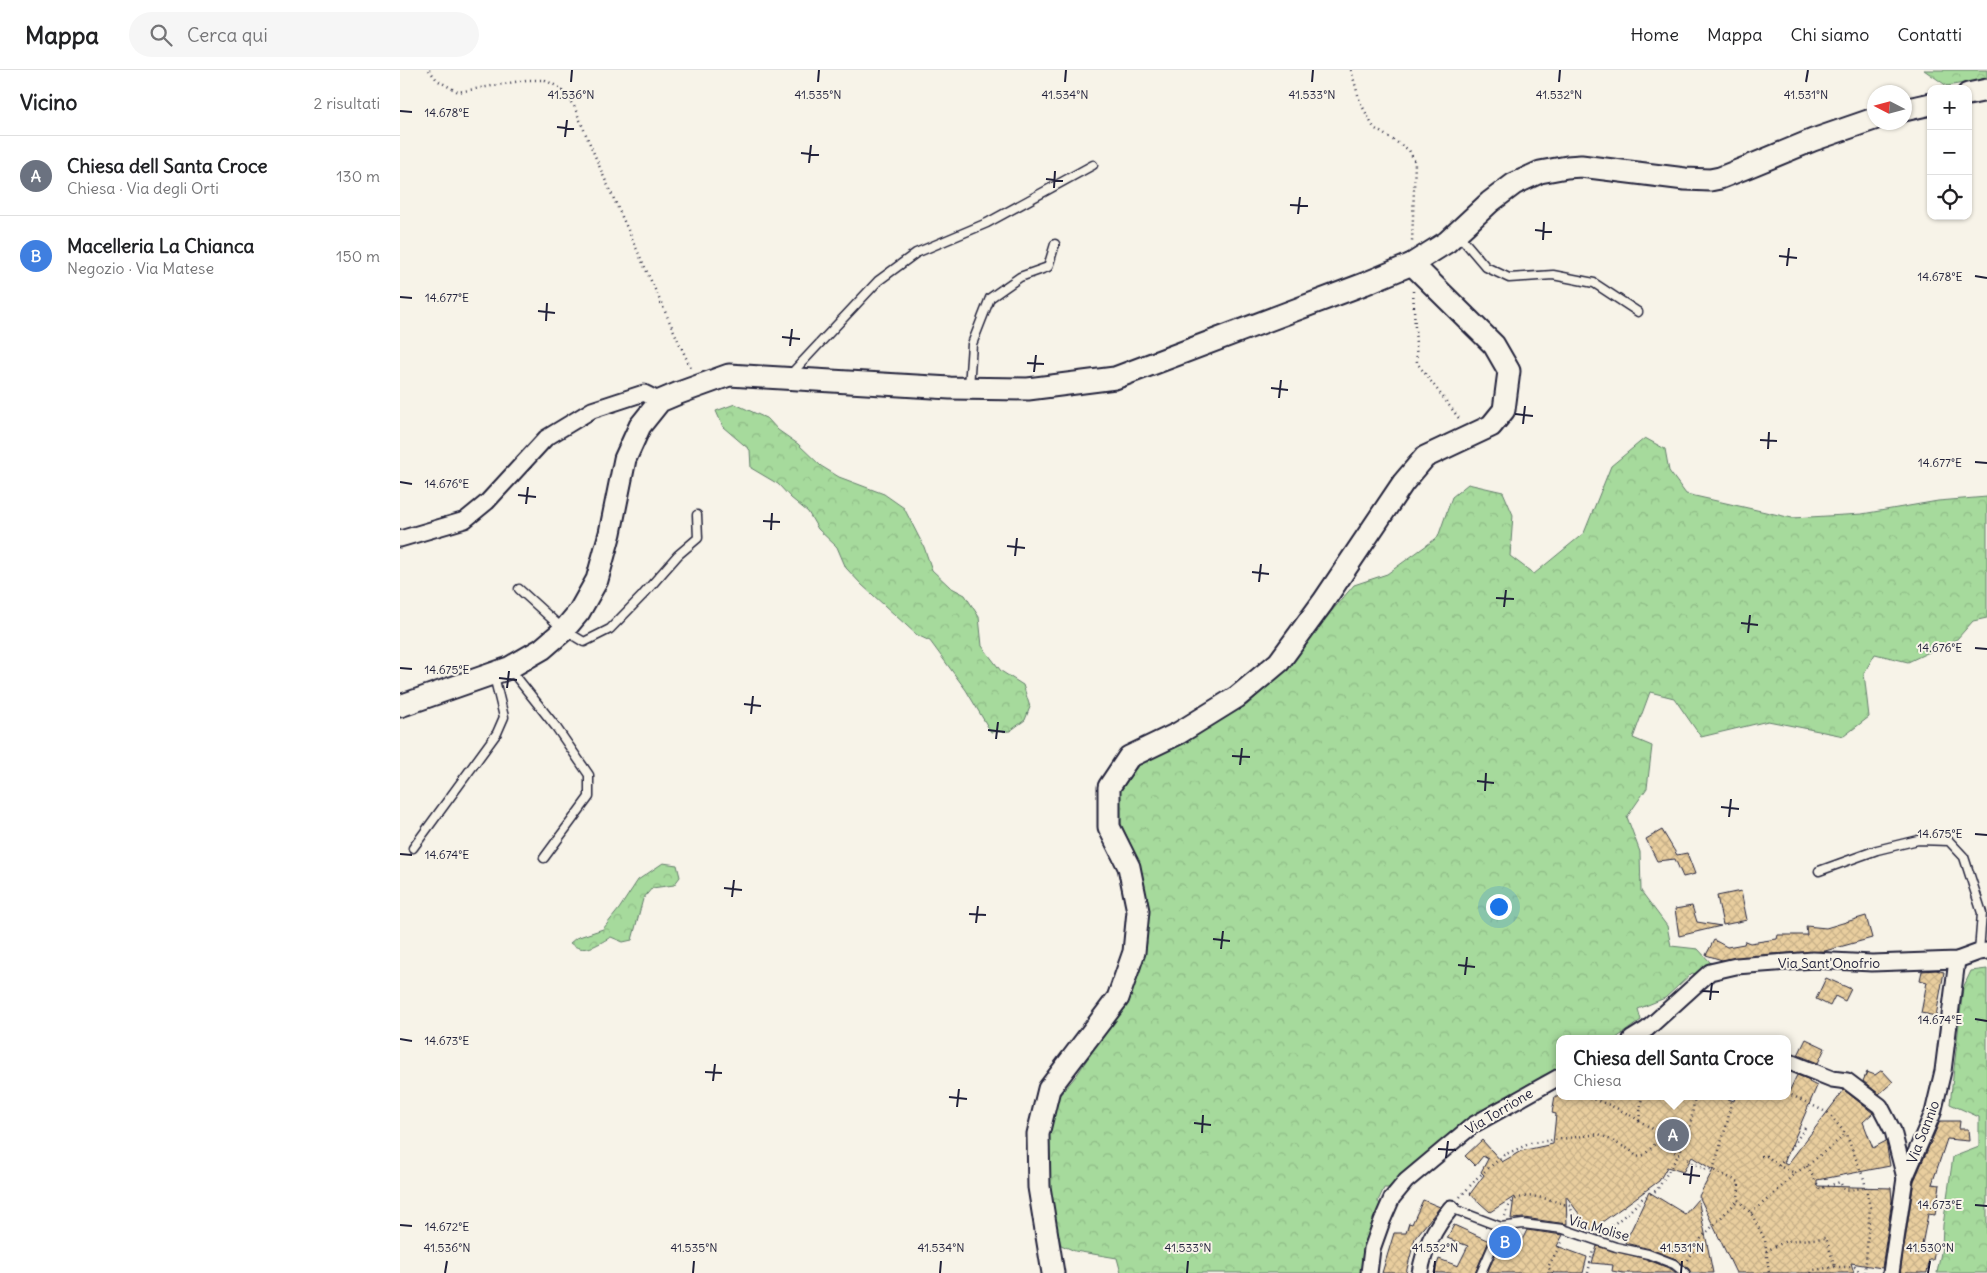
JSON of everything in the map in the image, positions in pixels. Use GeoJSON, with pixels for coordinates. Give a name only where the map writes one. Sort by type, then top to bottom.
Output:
{"type":"FeatureCollection","features":[{"type":"Feature","properties":{"kind":"street"},"geometry":{"type":"LineString","coordinates":[[1972,93],[1987,90]]}},
{"type":"Feature","properties":{"kind":"street"},"geometry":{"type":"LineString","coordinates":[[1912,108],[1927,105]]}},
{"type":"Feature","properties":{"kind":"street"},"geometry":{"type":"LineString","coordinates":[[400,706],[501,670],[542,648],[564,630],[579,612],[597,580],[610,533],[625,459],[640,426],[660,401],[729,375],[968,388],[1028,389],[1115,378],[1412,264],[1436,250],[1502,193],[1527,177],[1540,172],[1581,166],[1685,179],[1710,180],[1720,178],[1813,140],[1867,121]]}},
{"type":"Feature","properties":{"kind":"street"},"geometry":{"type":"LineString","coordinates":[[1053,1273],[1039,1187],[1038,1134],[1049,1088],[1118,998],[1134,952],[1138,910],[1129,867],[1109,827],[1109,787],[1129,757],[1179,733],[1237,697],[1279,662],[1323,602],[1403,483],[1425,457],[1491,426],[1504,410],[1508,371],[1494,345],[1412,264]]}},
{"type":"Feature","properties":{"kind":"street"},"geometry":{"type":"LineString","coordinates":[[400,539],[465,520],[487,502],[546,438],[592,410],[644,393],[660,401]]}},
{"type":"Feature","properties":{"kind":"street","name":"Via Sant'Onofrio"},"geometry":{"type":"LineString","coordinates":[[1641,1035],[1710,972],[1736,966],[1813,960],[1872,963],[1957,960],[1983,951]]}},
{"type":"Feature","properties":{"kind":"street","name":"Via Sannio"},"geometry":{"type":"LineString","coordinates":[[1891,1273],[1905,1178],[1933,1113],[1943,1072],[1957,960]]}},
{"type":"Feature","properties":{"kind":"street"},"geometry":{"type":"LineString","coordinates":[[1791,1063],[1832,1080],[1847,1081],[1880,1106],[1893,1131],[1905,1178]]}},
{"type":"Feature","properties":{"kind":"street","name":"Via Torrione"},"geometry":{"type":"LineString","coordinates":[[1369,1273],[1372,1249],[1382,1221],[1392,1198],[1406,1181],[1473,1124],[1556,1079]]}},
{"type":"Feature","properties":{"kind":"street"},"geometry":{"type":"LineString","coordinates":[[1420,1273],[1423,1256],[1432,1234],[1451,1208]]}},
{"type":"Feature","properties":{"kind":"lane"},"geometry":{"type":"LineString","coordinates":[[787,379],[878,281],[916,253],[986,223],[1093,165]]}},
{"type":"Feature","properties":{"kind":"lane"},"geometry":{"type":"LineString","coordinates":[[1457,232],[1486,267],[1509,278],[1553,275],[1594,284],[1638,312]]}},
{"type":"Feature","properties":{"kind":"lane"},"geometry":{"type":"LineString","coordinates":[[968,388],[972,344],[990,298],[1020,277],[1048,267],[1054,244]]}},
{"type":"Feature","properties":{"kind":"lane"},"geometry":{"type":"LineString","coordinates":[[519,589],[564,630],[584,642],[610,629],[678,555],[698,538],[697,515]]}},
{"type":"Feature","properties":{"kind":"lane"},"geometry":{"type":"LineString","coordinates":[[413,848],[497,733],[504,716],[501,670]]}},
{"type":"Feature","properties":{"kind":"lane"},"geometry":{"type":"LineString","coordinates":[[501,670],[556,727],[589,775],[589,797],[544,858]]}},
{"type":"Feature","properties":{"kind":"lane"},"geometry":{"type":"LineString","coordinates":[[1819,872],[1877,850],[1918,840],[1949,841],[1964,857],[1982,913],[1983,951]]}},
{"type":"Feature","properties":{"kind":"lane"},"geometry":{"type":"LineString","coordinates":[[1451,1208],[1500,1227],[1482,1273]]}},
{"type":"Feature","properties":{"kind":"lane","name":"Via Molise"},"geometry":{"type":"LineString","coordinates":[[1500,1227],[1523,1224],[1563,1229],[1616,1247],[1648,1254],[1674,1264],[1685,1272]]}},
{"type":"Feature","properties":{"kind":"path"},"geometry":{"type":"LineString","coordinates":[[429,70],[437,80],[458,92],[526,80],[545,80],[560,88],[574,106],[603,175],[699,386]]}},
{"type":"Feature","properties":{"kind":"path"},"geometry":{"type":"LineString","coordinates":[[1351,70],[1360,102],[1374,128],[1409,150],[1415,162],[1412,264],[1417,363],[1471,434]]}},
{"type":"Feature","properties":{"kind":"path"},"geometry":{"type":"LineString","coordinates":[[1791,1095],[1828,1113],[1846,1134],[1864,1179],[1870,1207],[1865,1273]]}},
{"type":"Feature","properties":{"kind":"path"},"geometry":{"type":"LineString","coordinates":[[1451,1208],[1477,1178],[1504,1156],[1531,1144],[1599,1134],[1630,1150],[1637,1157],[1644,1156],[1657,1142],[1656,1131],[1600,1100]]}},
{"type":"Feature","properties":{"kind":"path"},"geometry":{"type":"LineString","coordinates":[[1639,1121],[1642,1100]]}},
{"type":"Feature","properties":{"kind":"path"},"geometry":{"type":"LineString","coordinates":[[1596,1239],[1642,1199],[1657,1190],[1679,1154],[1690,1128],[1694,1100]]}},
{"type":"Feature","properties":{"kind":"path"},"geometry":{"type":"LineString","coordinates":[[1713,1170],[1728,1120],[1731,1100]]}},
{"type":"Feature","properties":{"kind":"path"},"geometry":{"type":"LineString","coordinates":[[1779,1166],[1807,1125]]}},
{"type":"Feature","properties":{"kind":"path"},"geometry":{"type":"LineString","coordinates":[[1751,1213],[1795,1173],[1807,1166],[1846,1134]]}},
{"type":"Feature","properties":{"kind":"path"},"geometry":{"type":"LineString","coordinates":[[1657,1142],[1706,1170],[1713,1170],[1739,1182],[1738,1200],[1702,1237],[1688,1256],[1685,1272]]}},
{"type":"Feature","properties":{"kind":"path"},"geometry":{"type":"LineString","coordinates":[[1761,1156],[1767,1156],[1779,1166],[1795,1173]]}},
{"type":"Feature","properties":{"kind":"path"},"geometry":{"type":"LineString","coordinates":[[1807,1166],[1820,1189],[1840,1182],[1844,1190],[1866,1188]]}},
{"type":"Feature","properties":{"kind":"path"},"geometry":{"type":"LineString","coordinates":[[1500,1227],[1509,1204],[1513,1200],[1537,1196],[1570,1206],[1580,1235]]}},
{"type":"Feature","properties":{"kind":"path"},"geometry":{"type":"LineString","coordinates":[[1738,1200],[1751,1213],[1765,1240],[1769,1273]]}},
{"type":"Feature","properties":{"kind":"path"},"geometry":{"type":"LineString","coordinates":[[1766,1251],[1786,1241],[1826,1238],[1835,1267]]}},
{"type":"Feature","properties":{"kind":"path"},"geometry":{"type":"LineString","coordinates":[[1553,1273],[1548,1267],[1559,1247]]}},
{"type":"Feature","properties":{"kind":"path"},"geometry":{"type":"LineString","coordinates":[[1588,1273],[1591,1258]]}},
{"type":"Feature","properties":{"kind":"path"},"geometry":{"type":"LineString","coordinates":[[1811,1273],[1813,1270],[1835,1267],[1855,1267],[1860,1273]]}},
{"type":"Feature","properties":{"kind":"green space"},"geometry":{"type":"Polygon","coordinates":[[[1924,70],[1987,70],[1987,79],[1946,85],[1924,70]]]}},
{"type":"Feature","properties":{"kind":"green space"},"geometry":{"type":"Polygon","coordinates":[[[735,404],[768,419],[778,430],[798,444],[821,466],[839,477],[884,494],[904,508],[924,547],[932,570],[950,587],[965,595],[979,617],[982,646],[1001,671],[1023,685],[1030,707],[1025,720],[1010,731],[991,732],[966,690],[930,641],[917,635],[862,585],[846,568],[837,547],[818,529],[808,512],[778,484],[751,468],[750,450],[723,427],[716,411],[735,404]]]}},
{"type":"Feature","properties":{"kind":"green space"},"geometry":{"type":"Polygon","coordinates":[[[1645,438],[1665,449],[1669,471],[1686,494],[1792,518],[1862,514],[1938,501],[1987,497],[1987,618],[1973,621],[1957,639],[1908,662],[1875,654],[1864,673],[1869,717],[1844,736],[1768,721],[1701,737],[1674,698],[1650,692],[1633,738],[1652,746],[1647,788],[1627,817],[1640,852],[1641,891],[1667,926],[1671,946],[1698,949],[1711,963],[1696,974],[1692,973],[1665,998],[1638,1009],[1641,1020],[1620,1035],[1556,1035],[1556,1070],[1514,1094],[1448,1137],[1388,1188],[1384,1188],[1378,1201],[1380,1204],[1364,1247],[1362,1273],[1121,1273],[1117,1258],[1075,1251],[1061,1245],[1051,1205],[1048,1134],[1053,1103],[1076,1076],[1126,1005],[1141,964],[1148,908],[1139,862],[1121,824],[1120,789],[1142,761],[1247,705],[1285,671],[1354,585],[1387,574],[1438,537],[1452,497],[1468,484],[1503,492],[1513,515],[1510,556],[1534,574],[1584,533],[1611,466],[1645,438]]]}},
{"type":"Feature","properties":{"kind":"green space"},"geometry":{"type":"Polygon","coordinates":[[[663,863],[677,865],[680,877],[674,885],[652,888],[643,899],[632,940],[623,942],[611,937],[590,948],[575,947],[570,943],[576,938],[603,929],[638,880],[663,863]]]}},
{"type":"Feature","properties":{"kind":"green space"},"geometry":{"type":"Polygon","coordinates":[[[1987,969],[1987,1273],[1937,1273],[1953,1157],[1979,1147],[1979,1117],[1950,1104],[1963,988],[1971,971],[1987,969]]]}},
{"type":"Feature","properties":{"kind":"building"},"geometry":{"type":"Polygon","coordinates":[[[1662,830],[1677,855],[1687,853],[1695,874],[1683,877],[1675,859],[1657,861],[1646,839],[1662,830]]]}},
{"type":"Feature","properties":{"kind":"building"},"geometry":{"type":"Polygon","coordinates":[[[1741,891],[1747,920],[1723,925],[1717,896],[1741,891]]]}},
{"type":"Feature","properties":{"kind":"building"},"geometry":{"type":"Polygon","coordinates":[[[1692,906],[1697,922],[1721,926],[1679,936],[1675,909],[1692,906]]]}},
{"type":"Feature","properties":{"kind":"building"},"geometry":{"type":"Polygon","coordinates":[[[1866,916],[1872,938],[1825,951],[1772,954],[1722,960],[1706,955],[1714,940],[1727,947],[1744,944],[1745,941],[1750,943],[1777,939],[1778,935],[1807,935],[1806,926],[1826,928],[1866,916]]]}},
{"type":"Feature","properties":{"kind":"building"},"geometry":{"type":"Polygon","coordinates":[[[1936,970],[1944,972],[1936,1016],[1921,1013],[1927,982],[1920,980],[1922,971],[1936,970]]]}},
{"type":"Feature","properties":{"kind":"building"},"geometry":{"type":"Polygon","coordinates":[[[1826,978],[1851,989],[1845,1001],[1835,996],[1830,1006],[1816,999],[1826,978]]]}},
{"type":"Feature","properties":{"kind":"building"},"geometry":{"type":"Polygon","coordinates":[[[1806,1039],[1825,1048],[1818,1063],[1798,1055],[1806,1039]]]}},
{"type":"Feature","properties":{"kind":"building"},"geometry":{"type":"Polygon","coordinates":[[[1882,1070],[1893,1082],[1879,1094],[1863,1081],[1867,1072],[1875,1075],[1882,1070]]]}},
{"type":"Feature","properties":{"kind":"building"},"geometry":{"type":"Polygon","coordinates":[[[1797,1075],[1810,1080],[1809,1082],[1817,1086],[1784,1163],[1787,1165],[1844,1090],[1873,1113],[1863,1122],[1873,1148],[1886,1141],[1890,1166],[1817,1180],[1817,1186],[1891,1188],[1892,1200],[1882,1268],[1851,1263],[1854,1273],[1736,1273],[1699,1196],[1713,1170],[1692,1157],[1683,1172],[1667,1167],[1659,1181],[1591,1230],[1566,1196],[1567,1224],[1524,1218],[1511,1219],[1514,1197],[1490,1212],[1470,1194],[1484,1175],[1481,1172],[1488,1159],[1483,1156],[1475,1166],[1465,1156],[1482,1140],[1502,1162],[1521,1151],[1553,1144],[1556,1114],[1552,1113],[1555,1096],[1556,1100],[1791,1100],[1791,1088],[1797,1075]]]}},
{"type":"Feature","properties":{"kind":"building"},"geometry":{"type":"Polygon","coordinates":[[[1940,1121],[1960,1121],[1959,1129],[1968,1129],[1969,1141],[1947,1139],[1932,1184],[1940,1185],[1935,1215],[1928,1214],[1922,1245],[1936,1246],[1933,1260],[1929,1260],[1927,1273],[1900,1273],[1914,1181],[1940,1121]]]}},
{"type":"Feature","properties":{"kind":"building"},"geometry":{"type":"Polygon","coordinates":[[[1649,1192],[1685,1214],[1698,1199],[1713,1273],[1691,1273],[1689,1269],[1676,1259],[1650,1249],[1625,1243],[1649,1192]]]}},
{"type":"Feature","properties":{"kind":"building"},"geometry":{"type":"Polygon","coordinates":[[[1423,1200],[1440,1207],[1415,1238],[1406,1273],[1382,1273],[1394,1233],[1406,1233],[1409,1223],[1412,1224],[1423,1200]]]}},
{"type":"Feature","properties":{"kind":"building"},"geometry":{"type":"Polygon","coordinates":[[[1454,1225],[1489,1241],[1475,1273],[1434,1273],[1439,1259],[1458,1266],[1468,1246],[1447,1238],[1454,1225]]]}},
{"type":"Feature","properties":{"kind":"building"},"geometry":{"type":"Polygon","coordinates":[[[1527,1230],[1563,1235],[1557,1246],[1587,1257],[1583,1273],[1487,1273],[1503,1238],[1519,1246],[1527,1230]]]}},
{"type":"Feature","properties":{"kind":"building"},"geometry":{"type":"Polygon","coordinates":[[[1597,1246],[1646,1259],[1671,1269],[1676,1273],[1623,1273],[1612,1271],[1613,1265],[1592,1263],[1597,1246]]]}},
{"type":"Feature","properties":{"kind":"place","name":"Chiesa dell Santa Croce"},"geometry":{"type":"Point","coordinates":[1673,1135]}},
{"type":"Feature","properties":{"kind":"place","name":"Macelleria La Chianca"},"geometry":{"type":"Point","coordinates":[1505,1242]}}]}
